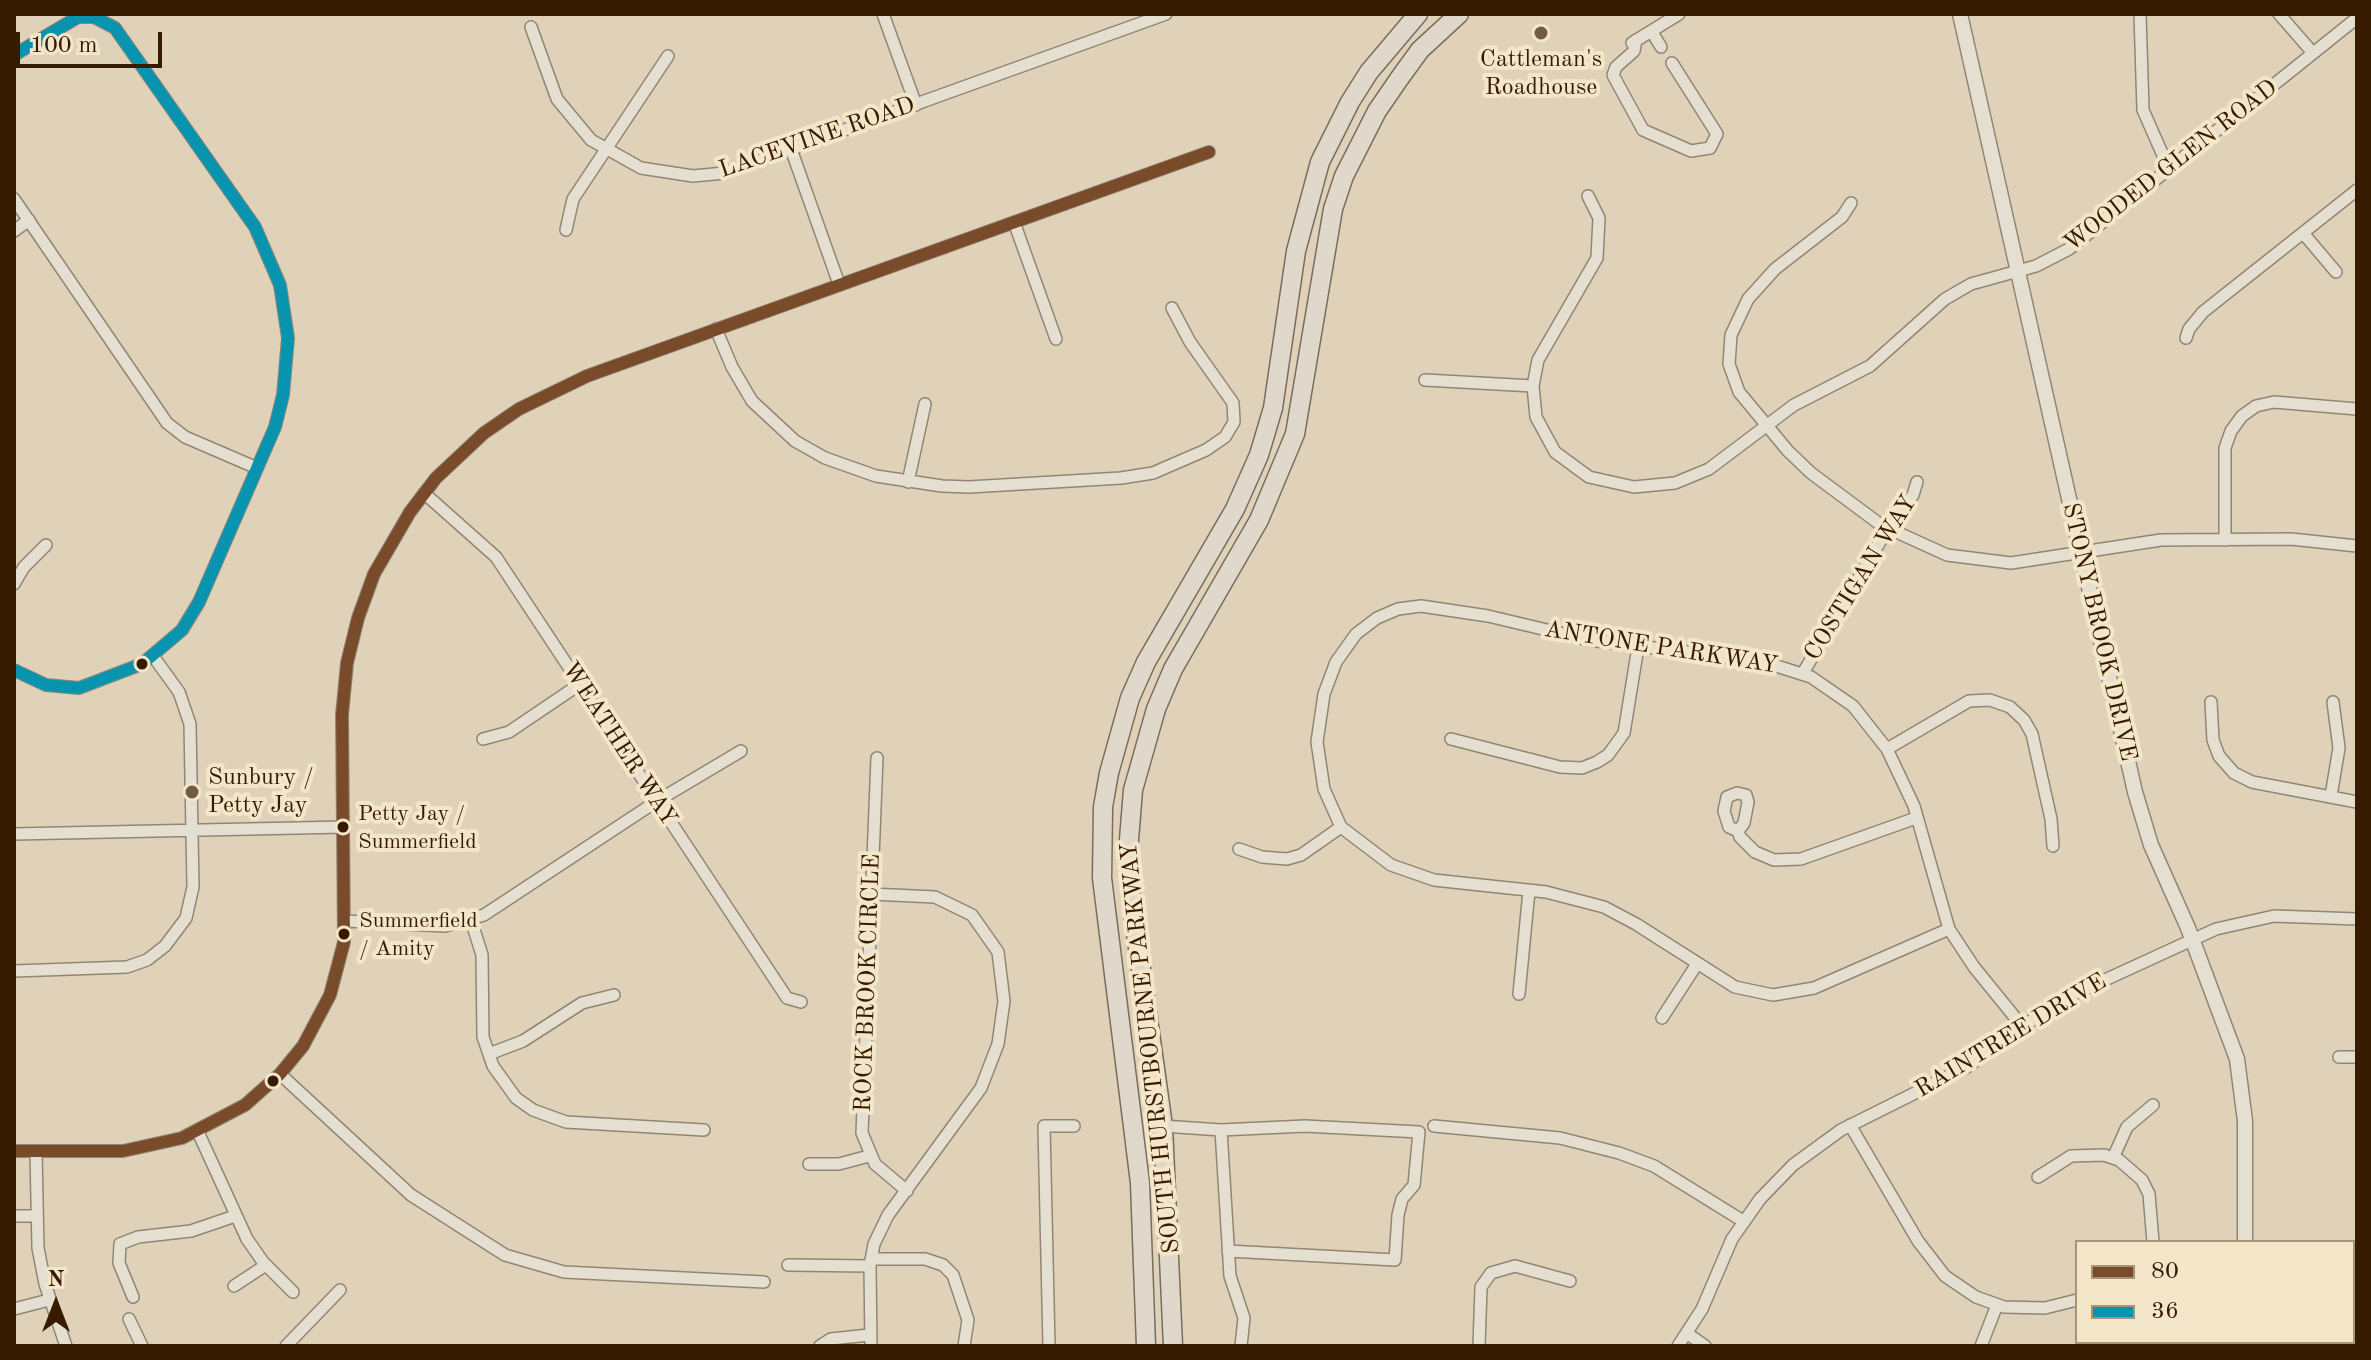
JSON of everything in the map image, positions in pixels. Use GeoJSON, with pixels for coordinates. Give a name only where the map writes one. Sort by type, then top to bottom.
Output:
{"type":"FeatureCollection","features":[{"type":"Feature","properties":{"kind":"main road","name":"SOUTH HURSTBOURNE PARKWAY"},"geometry":{"type":"LineString","coordinates":[[1146,1346],[1140,1183],[1102,878],[1103,807],[1109,773],[1130,698],[1146,662],[1235,509],[1259,455],[1273,408],[1296,251],[1320,162],[1369,72],[1418,14]]}},
{"type":"Feature","properties":{"kind":"main road","name":"SOUTH HURSTBOURNE PARKWAY"},"geometry":{"type":"LineString","coordinates":[[1173,1346],[1163,1126],[1128,852],[1133,790],[1141,753],[1173,669],[1259,520],[1295,434],[1328,235],[1344,176],[1377,111],[1399,79],[1420,50],[1459,14]]}},
{"type":"Feature","properties":{"kind":"street"},"geometry":{"type":"LineString","coordinates":[[883,14],[916,105]]}},
{"type":"Feature","properties":{"kind":"street","name":"LACEVINE ROAD"},"geometry":{"type":"LineString","coordinates":[[531,27],[557,99],[584,133],[605,149],[641,168],[693,176],[725,173],[1166,14]]}},
{"type":"Feature","properties":{"kind":"street"},"geometry":{"type":"LineString","coordinates":[[1672,63],[1717,134],[1710,148],[1691,151],[1643,130],[1613,75],[1616,67],[1634,51],[1632,42],[1679,14]]}},
{"type":"Feature","properties":{"kind":"street","name":"STONY BROOK DRIVE"},"geometry":{"type":"LineString","coordinates":[[1960,14],[2138,803],[2151,845],[2230,1036],[2243,1092],[2245,1240]]}},
{"type":"Feature","properties":{"kind":"street"},"geometry":{"type":"LineString","coordinates":[[2140,14],[2143,110],[2169,169]]}},
{"type":"Feature","properties":{"kind":"street"},"geometry":{"type":"LineString","coordinates":[[2279,14],[2313,53]]}},
{"type":"Feature","properties":{"kind":"street"},"geometry":{"type":"LineString","coordinates":[[14,55],[71,19],[89,16],[107,22],[126,39],[244,210],[271,259],[285,307],[287,355],[280,413],[194,613],[182,630],[142,664],[70,690],[46,685],[14,670]]}},
{"type":"Feature","properties":{"kind":"street","name":"WOODED GLEN ROAD"},"geometry":{"type":"LineString","coordinates":[[1588,196],[1599,218],[1597,258],[1541,353],[1533,386],[1536,417],[1555,452],[1574,469],[1611,485],[1648,487],[1698,475],[1809,396],[1870,366],[1945,299],[1971,284],[2036,266],[2069,249],[2357,18]]}},
{"type":"Feature","properties":{"kind":"street"},"geometry":{"type":"LineString","coordinates":[[1652,32],[1661,47]]}},
{"type":"Feature","properties":{"kind":"street"},"geometry":{"type":"LineString","coordinates":[[566,230],[569,206],[668,56]]}},
{"type":"Feature","properties":{"kind":"street"},"geometry":{"type":"LineString","coordinates":[[791,149],[839,284]]}},
{"type":"Feature","properties":{"kind":"street"},"geometry":{"type":"LineString","coordinates":[[14,1151],[123,1151],[157,1146],[198,1132],[245,1105],[280,1074],[303,1046],[324,1010],[336,977],[346,921],[342,715],[354,633],[374,574],[392,540],[424,493],[484,433],[519,409],[587,376],[1209,152]]}},
{"type":"Feature","properties":{"kind":"street"},"geometry":{"type":"LineString","coordinates":[[2186,338],[2189,329],[2203,312],[2357,190]]}},
{"type":"Feature","properties":{"kind":"street"},"geometry":{"type":"LineString","coordinates":[[14,199],[167,423],[185,437],[257,468]]}},
{"type":"Feature","properties":{"kind":"street"},"geometry":{"type":"LineString","coordinates":[[1851,203],[1842,217],[1775,269],[1748,299],[1737,319],[1729,345],[1731,373],[1739,392],[1811,473],[1889,529],[1927,548],[1982,561],[2029,562],[2149,541],[2291,539],[2357,546]]}},
{"type":"Feature","properties":{"kind":"street"},"geometry":{"type":"LineString","coordinates":[[14,231],[29,220]]}},
{"type":"Feature","properties":{"kind":"street"},"geometry":{"type":"LineString","coordinates":[[1014,222],[1056,339]]}},
{"type":"Feature","properties":{"kind":"street"},"geometry":{"type":"LineString","coordinates":[[2303,233],[2336,272]]}},
{"type":"Feature","properties":{"kind":"street"},"geometry":{"type":"LineString","coordinates":[[716,329],[742,386],[769,420],[786,434],[844,466],[908,482],[969,487],[1121,478],[1153,473],[1189,458],[1225,437],[1235,415],[1231,399],[1190,342],[1172,308]]}},
{"type":"Feature","properties":{"kind":"street"},"geometry":{"type":"LineString","coordinates":[[1425,380],[1533,386]]}},
{"type":"Feature","properties":{"kind":"street"},"geometry":{"type":"LineString","coordinates":[[2225,540],[2225,448],[2231,431],[2242,416],[2256,406],[2274,402],[2357,409]]}},
{"type":"Feature","properties":{"kind":"street"},"geometry":{"type":"LineString","coordinates":[[908,482],[925,404]]}},
{"type":"Feature","properties":{"kind":"street","name":"COSTIGAN WAY"},"geometry":{"type":"LineString","coordinates":[[1803,673],[1889,529],[1913,495],[1917,482]]}},
{"type":"Feature","properties":{"kind":"street","name":"WEATHER WAY"},"geometry":{"type":"LineString","coordinates":[[424,493],[483,541],[496,557],[787,998],[801,1002]]}},
{"type":"Feature","properties":{"kind":"street"},"geometry":{"type":"LineString","coordinates":[[14,584],[24,567],[46,545]]}},
{"type":"Feature","properties":{"kind":"street","name":"ANTONE PARKWAY"},"geometry":{"type":"LineString","coordinates":[[1341,827],[1329,803],[1320,773],[1317,742],[1322,706],[1338,659],[1356,634],[1377,618],[1411,606],[1435,607],[1638,647],[1761,661],[1803,673],[1853,706],[1887,749],[1916,818],[1949,929],[1974,967],[2022,1026]]}},
{"type":"Feature","properties":{"kind":"street"},"geometry":{"type":"LineString","coordinates":[[1451,739],[1560,767],[1582,768],[1597,762],[1608,755],[1624,733],[1638,647]]}},
{"type":"Feature","properties":{"kind":"street"},"geometry":{"type":"LineString","coordinates":[[14,971],[108,970],[137,964],[156,954],[180,928],[190,907],[193,831],[189,715],[179,692],[153,656]]}},
{"type":"Feature","properties":{"kind":"street"},"geometry":{"type":"LineString","coordinates":[[483,739],[509,732],[580,684]]}},
{"type":"Feature","properties":{"kind":"street"},"geometry":{"type":"LineString","coordinates":[[1887,749],[1969,701],[1990,700],[2010,707],[2024,720],[2032,734],[2051,819],[2053,846]]}},
{"type":"Feature","properties":{"kind":"street"},"geometry":{"type":"LineString","coordinates":[[2211,702],[2213,740],[2219,756],[2234,773],[2252,782],[2357,802]]}},
{"type":"Feature","properties":{"kind":"street"},"geometry":{"type":"LineString","coordinates":[[2331,796],[2339,748],[2333,702]]}},
{"type":"Feature","properties":{"kind":"street"},"geometry":{"type":"LineString","coordinates":[[346,921],[445,926],[471,920],[741,751]]}},
{"type":"Feature","properties":{"kind":"street","name":"ROCK BROOK CIRCLE"},"geometry":{"type":"LineString","coordinates":[[869,1156],[862,1133],[877,758]]}},
{"type":"Feature","properties":{"kind":"street"},"geometry":{"type":"LineString","coordinates":[[1738,831],[1760,855],[1795,860],[1916,818]]}},
{"type":"Feature","properties":{"kind":"street"},"geometry":{"type":"LineString","coordinates":[[14,834],[344,827]]}},
{"type":"Feature","properties":{"kind":"street"},"geometry":{"type":"LineString","coordinates":[[1239,849],[1262,857],[1287,859],[1301,855],[1341,827],[1374,855],[1411,873],[1454,883],[1569,896],[1604,907],[1742,989],[1773,995],[1795,993],[1831,982],[1949,929]]}},
{"type":"Feature","properties":{"kind":"street"},"geometry":{"type":"LineString","coordinates":[[1519,994],[1529,891]]}},
{"type":"Feature","properties":{"kind":"street"},"geometry":{"type":"LineString","coordinates":[[820,1346],[831,1339],[870,1340],[870,1263],[880,1229],[981,1088],[998,1044],[1003,978],[991,937],[961,907],[935,897],[871,894]]}},
{"type":"Feature","properties":{"kind":"street","name":"RAINTREE DRIVE"},"geometry":{"type":"LineString","coordinates":[[1678,1346],[1688,1334],[1719,1262],[1743,1221],[1793,1165],[1850,1125],[1935,1086],[2022,1026],[2090,985],[2216,929],[2260,917],[2357,919]]}},
{"type":"Feature","properties":{"kind":"street"},"geometry":{"type":"LineString","coordinates":[[471,920],[482,955],[483,1037],[508,1090],[533,1110],[580,1124],[704,1130]]}},
{"type":"Feature","properties":{"kind":"street"},"geometry":{"type":"LineString","coordinates":[[1662,1018],[1697,964]]}},
{"type":"Feature","properties":{"kind":"street"},"geometry":{"type":"LineString","coordinates":[[489,1054],[523,1041],[582,1003],[614,995]]}},
{"type":"Feature","properties":{"kind":"street"},"geometry":{"type":"LineString","coordinates":[[2339,1057],[2357,1057]]}},
{"type":"Feature","properties":{"kind":"street"},"geometry":{"type":"LineString","coordinates":[[280,1074],[411,1195],[505,1255],[564,1272],[764,1282]]}},
{"type":"Feature","properties":{"kind":"street"},"geometry":{"type":"LineString","coordinates":[[2113,1158],[2127,1127],[2153,1105]]}},
{"type":"Feature","properties":{"kind":"street"},"geometry":{"type":"LineString","coordinates":[[1850,1125],[1928,1257],[1963,1289],[1997,1305],[2045,1308],[2075,1300]]}},
{"type":"Feature","properties":{"kind":"street"},"geometry":{"type":"LineString","coordinates":[[1049,1346],[1044,1126],[1074,1126]]}},
{"type":"Feature","properties":{"kind":"street"},"geometry":{"type":"LineString","coordinates":[[1163,1126],[1221,1130],[1305,1126],[1419,1132],[1414,1185],[1402,1199],[1398,1215],[1395,1260],[1228,1251]]}},
{"type":"Feature","properties":{"kind":"street"},"geometry":{"type":"LineString","coordinates":[[1434,1126],[1560,1138],[1619,1153],[1654,1166],[1743,1221]]}},
{"type":"Feature","properties":{"kind":"street"},"geometry":{"type":"LineString","coordinates":[[1221,1130],[1230,1276],[1244,1318],[1241,1346]]}},
{"type":"Feature","properties":{"kind":"street"},"geometry":{"type":"LineString","coordinates":[[198,1132],[235,1216],[266,1265],[293,1292]]}},
{"type":"Feature","properties":{"kind":"street"},"geometry":{"type":"LineString","coordinates":[[36,1151],[38,1248],[49,1300],[66,1346]]}},
{"type":"Feature","properties":{"kind":"street"},"geometry":{"type":"LineString","coordinates":[[2038,1177],[2071,1156],[2090,1154],[2113,1158],[2133,1170],[2146,1188],[2151,1203],[2153,1240]]}},
{"type":"Feature","properties":{"kind":"street"},"geometry":{"type":"LineString","coordinates":[[809,1164],[839,1164],[869,1156],[907,1191]]}},
{"type":"Feature","properties":{"kind":"street"},"geometry":{"type":"LineString","coordinates":[[14,1216],[37,1216]]}},
{"type":"Feature","properties":{"kind":"street"},"geometry":{"type":"LineString","coordinates":[[133,1297],[119,1263],[120,1244],[138,1237],[191,1231],[235,1216]]}},
{"type":"Feature","properties":{"kind":"street"},"geometry":{"type":"LineString","coordinates":[[788,1265],[925,1259],[943,1265],[953,1275],[968,1320],[964,1346]]}},
{"type":"Feature","properties":{"kind":"street"},"geometry":{"type":"LineString","coordinates":[[234,1286],[266,1265]]}},
{"type":"Feature","properties":{"kind":"street"},"geometry":{"type":"LineString","coordinates":[[1479,1346],[1481,1287],[1491,1273],[1515,1266],[1570,1281]]}},
{"type":"Feature","properties":{"kind":"street"},"geometry":{"type":"LineString","coordinates":[[286,1346],[340,1290]]}},
{"type":"Feature","properties":{"kind":"street"},"geometry":{"type":"LineString","coordinates":[[14,1309],[49,1300]]}},
{"type":"Feature","properties":{"kind":"street"},"geometry":{"type":"LineString","coordinates":[[1981,1346],[1997,1305]]}},
{"type":"Feature","properties":{"kind":"street"},"geometry":{"type":"LineString","coordinates":[[129,1319],[142,1346]]}},
{"type":"Feature","properties":{"kind":"street"},"geometry":{"type":"LineString","coordinates":[[1688,1334],[1705,1346]]}},
{"type":"Feature","properties":{"kind":"transit line","name":"36"},"geometry":{"type":"LineString","coordinates":[[14,55],[78,17],[94,17],[115,28],[255,227],[280,285],[288,338],[283,395],[275,427],[199,602],[182,630],[142,664],[79,688],[46,685],[14,670]]}},
{"type":"Feature","properties":{"kind":"transit line","name":"80"},"geometry":{"type":"LineString","coordinates":[[14,1151],[123,1151],[182,1138],[245,1105],[280,1074],[303,1046],[330,995],[344,942],[342,715],[347,663],[358,618],[374,574],[410,512],[436,478],[484,433],[519,409],[587,376],[1209,152]]}},
{"type":"Feature","properties":{"kind":"place","name":"Cattleman's Roadhouse"},"geometry":{"type":"Point","coordinates":[1541,33]}},
{"type":"Feature","properties":{"kind":"place","name":"Sunbury / Petty Jay"},"geometry":{"type":"Point","coordinates":[192,792]}},
{"type":"Feature","properties":{"kind":"place","name":"Petty Jay / Summerfield"},"geometry":{"type":"Point","coordinates":[343,827]}},
{"type":"Feature","properties":{"kind":"place","name":"Summerfield / Amity"},"geometry":{"type":"Point","coordinates":[344,934]}}]}
